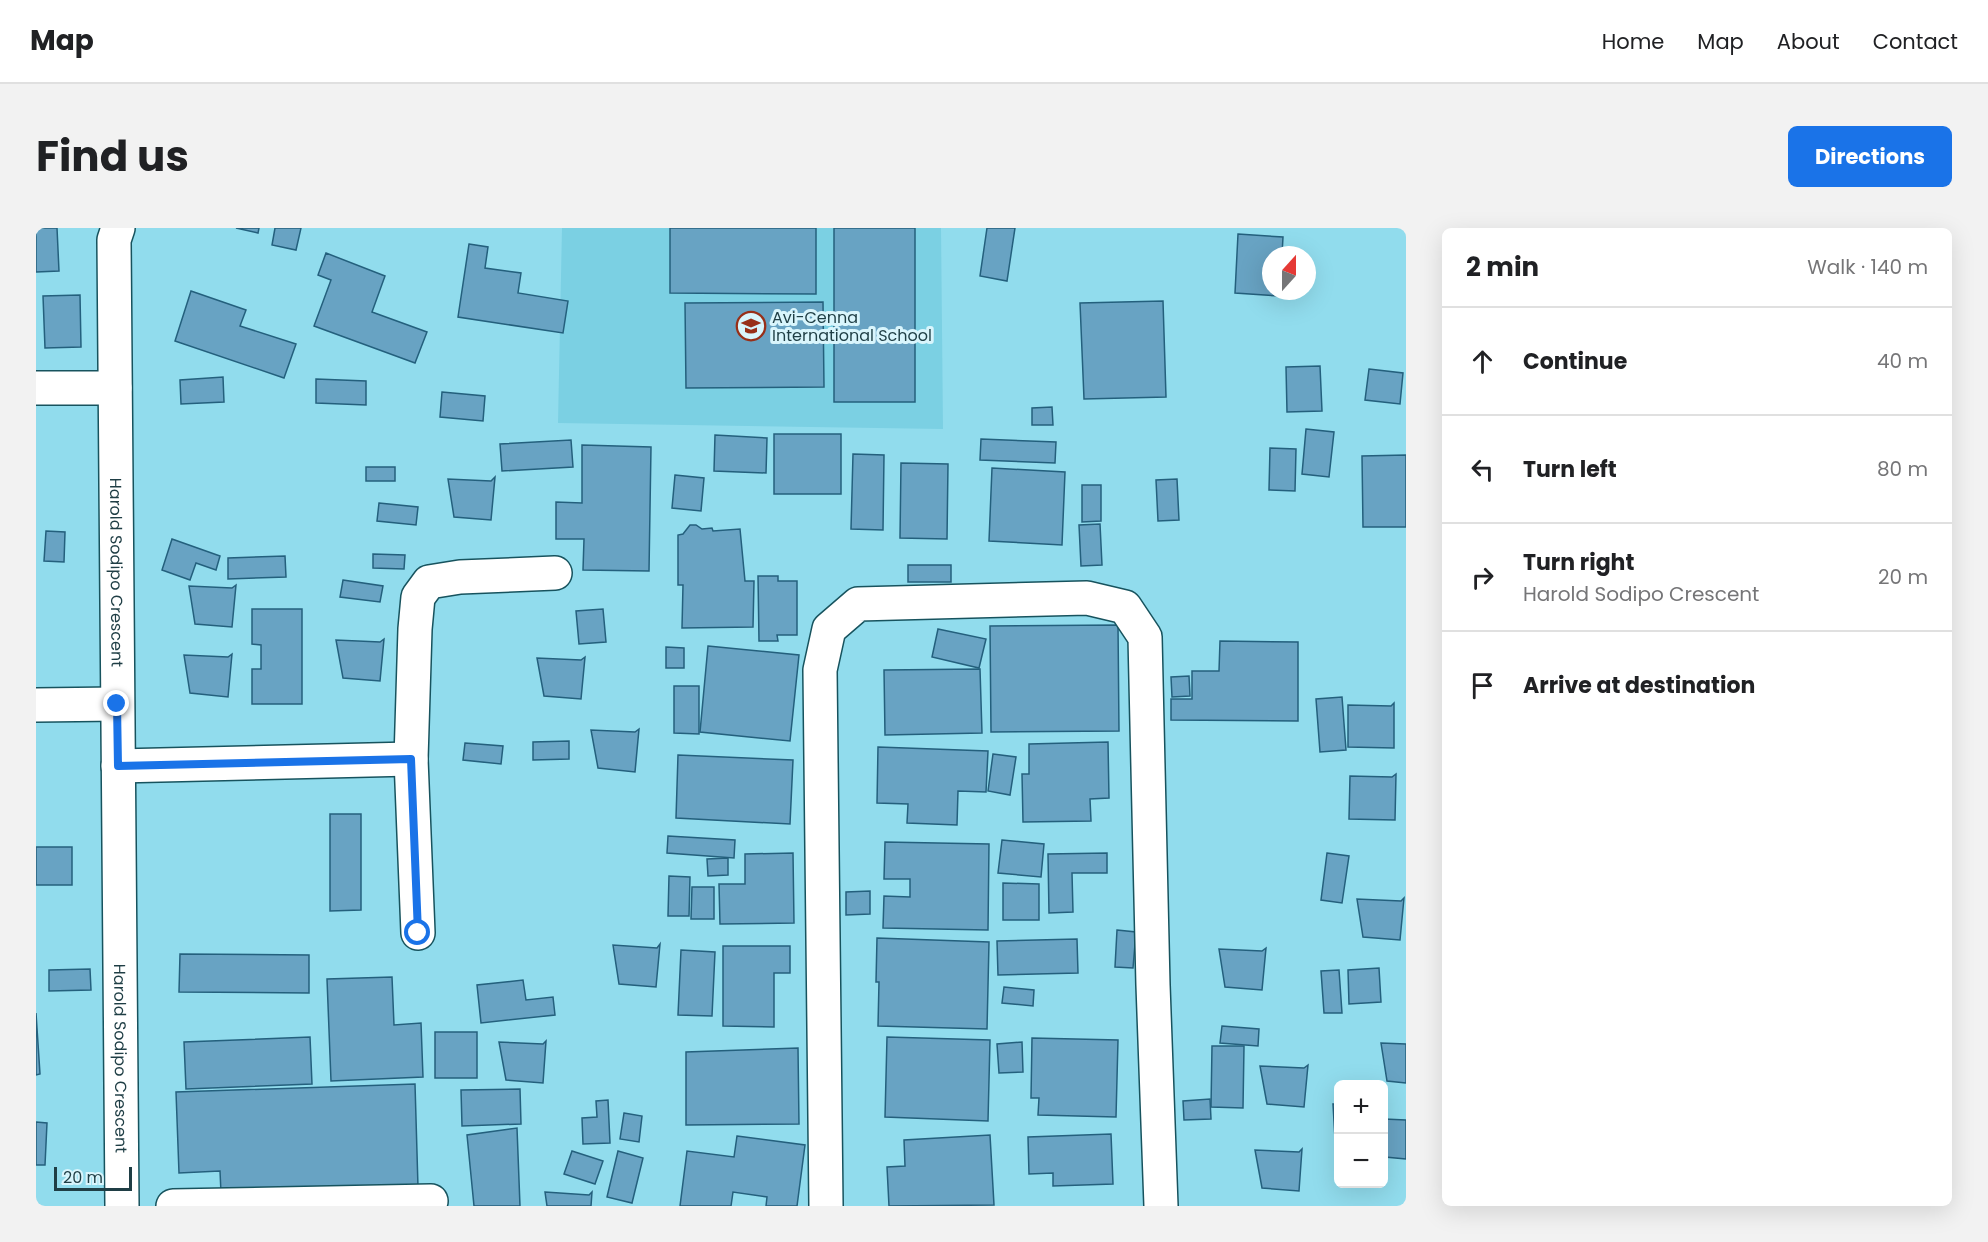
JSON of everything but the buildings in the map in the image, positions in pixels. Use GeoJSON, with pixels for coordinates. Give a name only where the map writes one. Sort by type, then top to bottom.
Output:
{"type":"FeatureCollection","features":[{"type":"Feature","properties":{"kind":"street","name":"Harold Sodipo Crescent"},"geometry":{"type":"LineString","coordinates":[[118,228],[114,240],[122,1206]]}},
{"type":"Feature","properties":{"kind":"street"},"geometry":{"type":"LineString","coordinates":[[36,388],[115,388]]}},
{"type":"Feature","properties":{"kind":"street"},"geometry":{"type":"LineString","coordinates":[[418,933],[411,759],[418,597],[429,582],[460,577],[555,573]]}},
{"type":"Feature","properties":{"kind":"street"},"geometry":{"type":"LineString","coordinates":[[826,1206],[820,670],[829,629],[858,604],[1087,598],[1125,606],[1144,637],[1161,1206]]}},
{"type":"Feature","properties":{"kind":"street"},"geometry":{"type":"LineString","coordinates":[[36,705],[117,704]]}},
{"type":"Feature","properties":{"kind":"street"},"geometry":{"type":"LineString","coordinates":[[118,766],[411,759]]}},
{"type":"Feature","properties":{"kind":"street"},"geometry":{"type":"LineString","coordinates":[[173,1206],[431,1201]]}},
{"type":"Feature","properties":{"kind":"shaded area","name":"Avi-Cenna International School"},"geometry":{"type":"Polygon","coordinates":[[[562,228],[941,228],[943,429],[558,423],[562,228]]]}},
{"type":"Feature","properties":{"kind":"place","name":"Avi-Cenna International School"},"geometry":{"type":"Point","coordinates":[751,326]}},
{"type":"Feature","properties":{"kind":"route"},"geometry":{"type":"LineString","coordinates":[[117,704],[118,766],[411,759],[418,933]]}}]}
